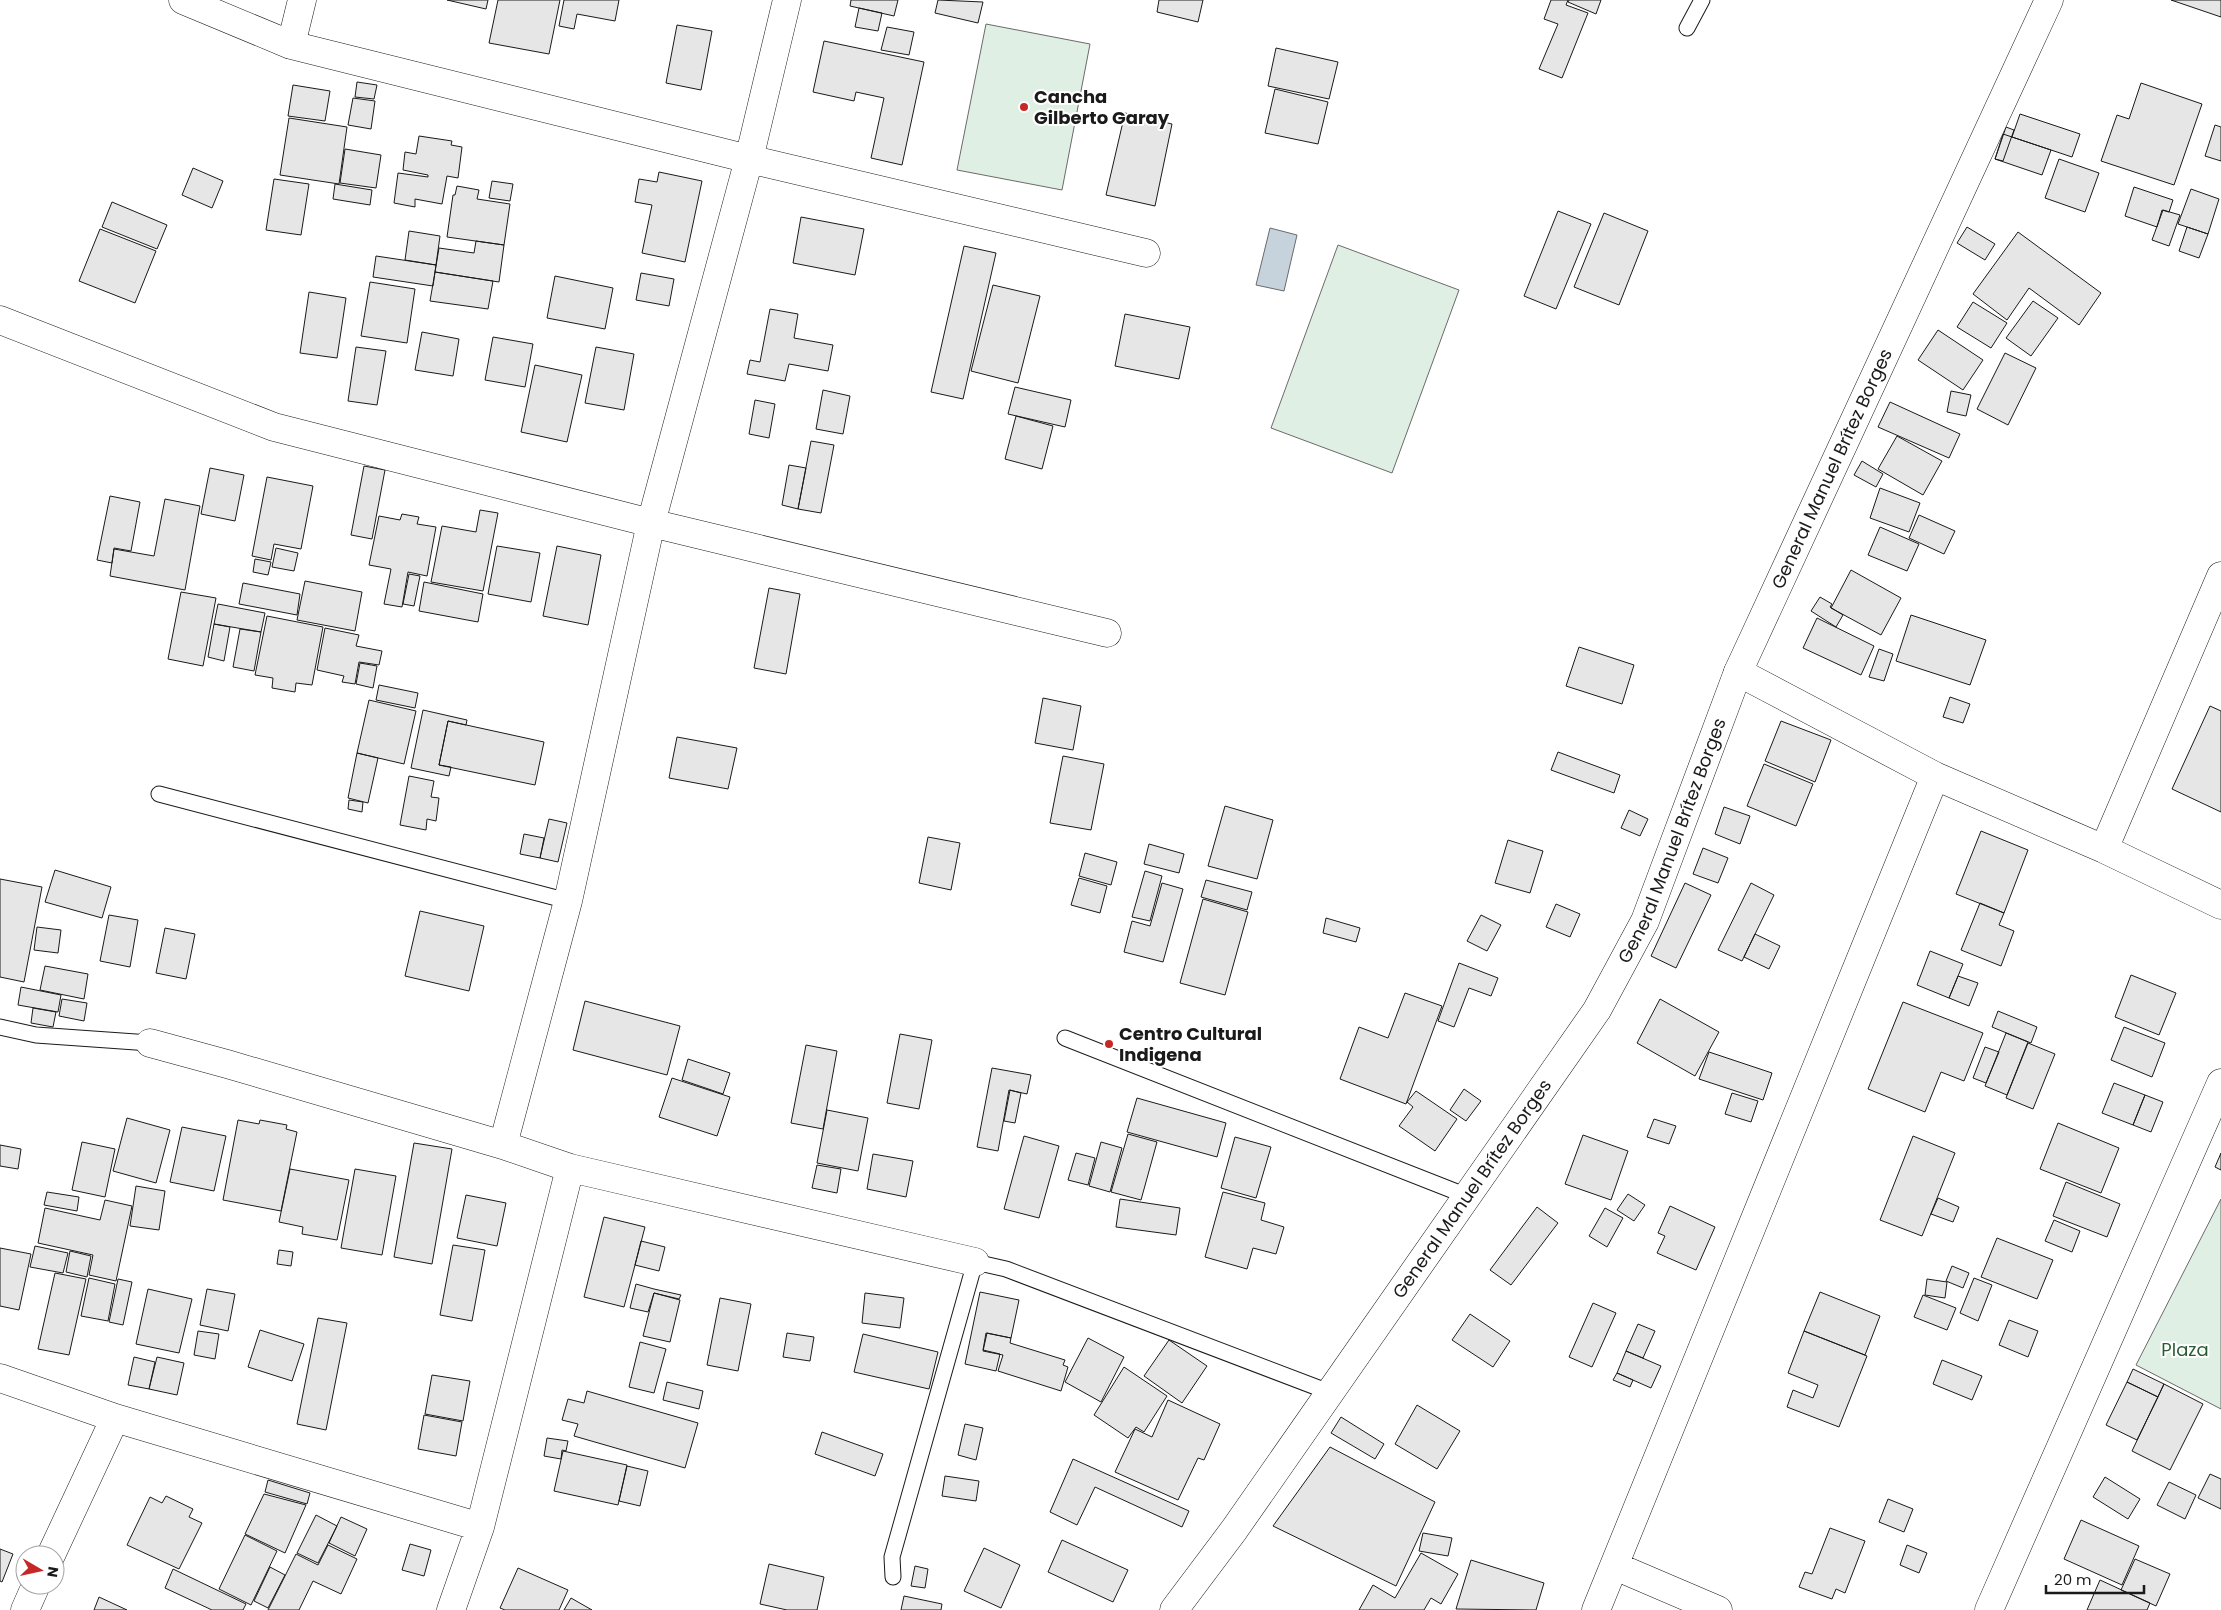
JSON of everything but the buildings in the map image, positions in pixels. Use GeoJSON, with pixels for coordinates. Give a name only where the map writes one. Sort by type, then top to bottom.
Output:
{"type":"FeatureCollection","features":[{"type":"Feature","properties":{"kind":"street"},"geometry":{"type":"LineString","coordinates":[[184,0],[292,45],[749,159],[1146,253]]}},
{"type":"Feature","properties":{"kind":"street"},"geometry":{"type":"LineString","coordinates":[[292,45],[302,0]]}},
{"type":"Feature","properties":{"kind":"street"},"geometry":{"type":"LineString","coordinates":[[503,1145],[568,901],[651,523],[749,159],[787,0]]}},
{"type":"Feature","properties":{"kind":"street","name":"General Manuel Brítez Borges"},"geometry":{"type":"LineString","coordinates":[[1174,1610],[1234,1530],[1597,1010],[1633,946],[1646,921],[1738,672],[2049,0]]}},
{"type":"Feature","properties":{"kind":"street"},"geometry":{"type":"LineString","coordinates":[[0,320],[274,427],[651,523],[1107,633]]}},
{"type":"Feature","properties":{"kind":"street"},"geometry":{"type":"LineString","coordinates":[[2104,849],[2221,576]]}},
{"type":"Feature","properties":{"kind":"street"},"geometry":{"type":"LineString","coordinates":[[1738,672],[1935,776],[2104,849],[2221,905]]}},
{"type":"Feature","properties":{"kind":"street"},"geometry":{"type":"LineString","coordinates":[[1596,1610],[1935,776]]}},
{"type":"Feature","properties":{"kind":"street"},"geometry":{"type":"LineString","coordinates":[[150,1043],[503,1145],[570,1168],[975,1262]]}},
{"type":"Feature","properties":{"kind":"street"},"geometry":{"type":"LineString","coordinates":[[1989,1610],[2221,1083]]}},
{"type":"Feature","properties":{"kind":"street"},"geometry":{"type":"LineString","coordinates":[[451,1610],[480,1527],[570,1168]]}},
{"type":"Feature","properties":{"kind":"street"},"geometry":{"type":"LineString","coordinates":[[0,1378],[115,1418],[480,1527]]}},
{"type":"Feature","properties":{"kind":"street"},"geometry":{"type":"LineString","coordinates":[[56,1545],[115,1418]]}},
{"type":"Feature","properties":{"kind":"street"},"geometry":{"type":"LineString","coordinates":[[1615,1566],[1718,1610]]}},
{"type":"Feature","properties":{"kind":"street"},"geometry":{"type":"LineString","coordinates":[[25,1610],[32,1595]]}},
{"type":"Feature","properties":{"kind":"lane"},"geometry":{"type":"LineString","coordinates":[[1687,28],[1702,0]]}},
{"type":"Feature","properties":{"kind":"lane"},"geometry":{"type":"LineString","coordinates":[[159,794],[568,901]]}},
{"type":"Feature","properties":{"kind":"lane"},"geometry":{"type":"LineString","coordinates":[[0,1026],[36,1035],[150,1043]]}},
{"type":"Feature","properties":{"kind":"lane"},"geometry":{"type":"LineString","coordinates":[[1065,1038],[1467,1196]]}},
{"type":"Feature","properties":{"kind":"lane"},"geometry":{"type":"LineString","coordinates":[[893,1577],[892,1557],[975,1262],[1006,1269],[1329,1392]]}},
{"type":"Feature","properties":{"kind":"green space","name":"Cancha Gilberto Garay"},"geometry":{"type":"Polygon","coordinates":[[[986,24],[1090,44],[1062,190],[957,170],[986,24]]]}},
{"type":"Feature","properties":{"kind":"green space"},"geometry":{"type":"Polygon","coordinates":[[[1338,245],[1459,290],[1392,473],[1271,428],[1338,245]]]}},
{"type":"Feature","properties":{"kind":"green space","name":"Plaza"},"geometry":{"type":"Polygon","coordinates":[[[2221,1199],[2221,1409],[2136,1365],[2221,1199]]]}},
{"type":"Feature","properties":{"kind":"shaded area"},"geometry":{"type":"Polygon","coordinates":[[[1270,228],[1297,235],[1284,291],[1256,285],[1270,228]]]}},
{"type":"Feature","properties":{"kind":"place","name":"Cancha Gilberto Garay"},"geometry":{"type":"Point","coordinates":[1024,107]}},
{"type":"Feature","properties":{"kind":"place","name":"Centro Cultural Indigena"},"geometry":{"type":"Point","coordinates":[1109,1044]}}]}
